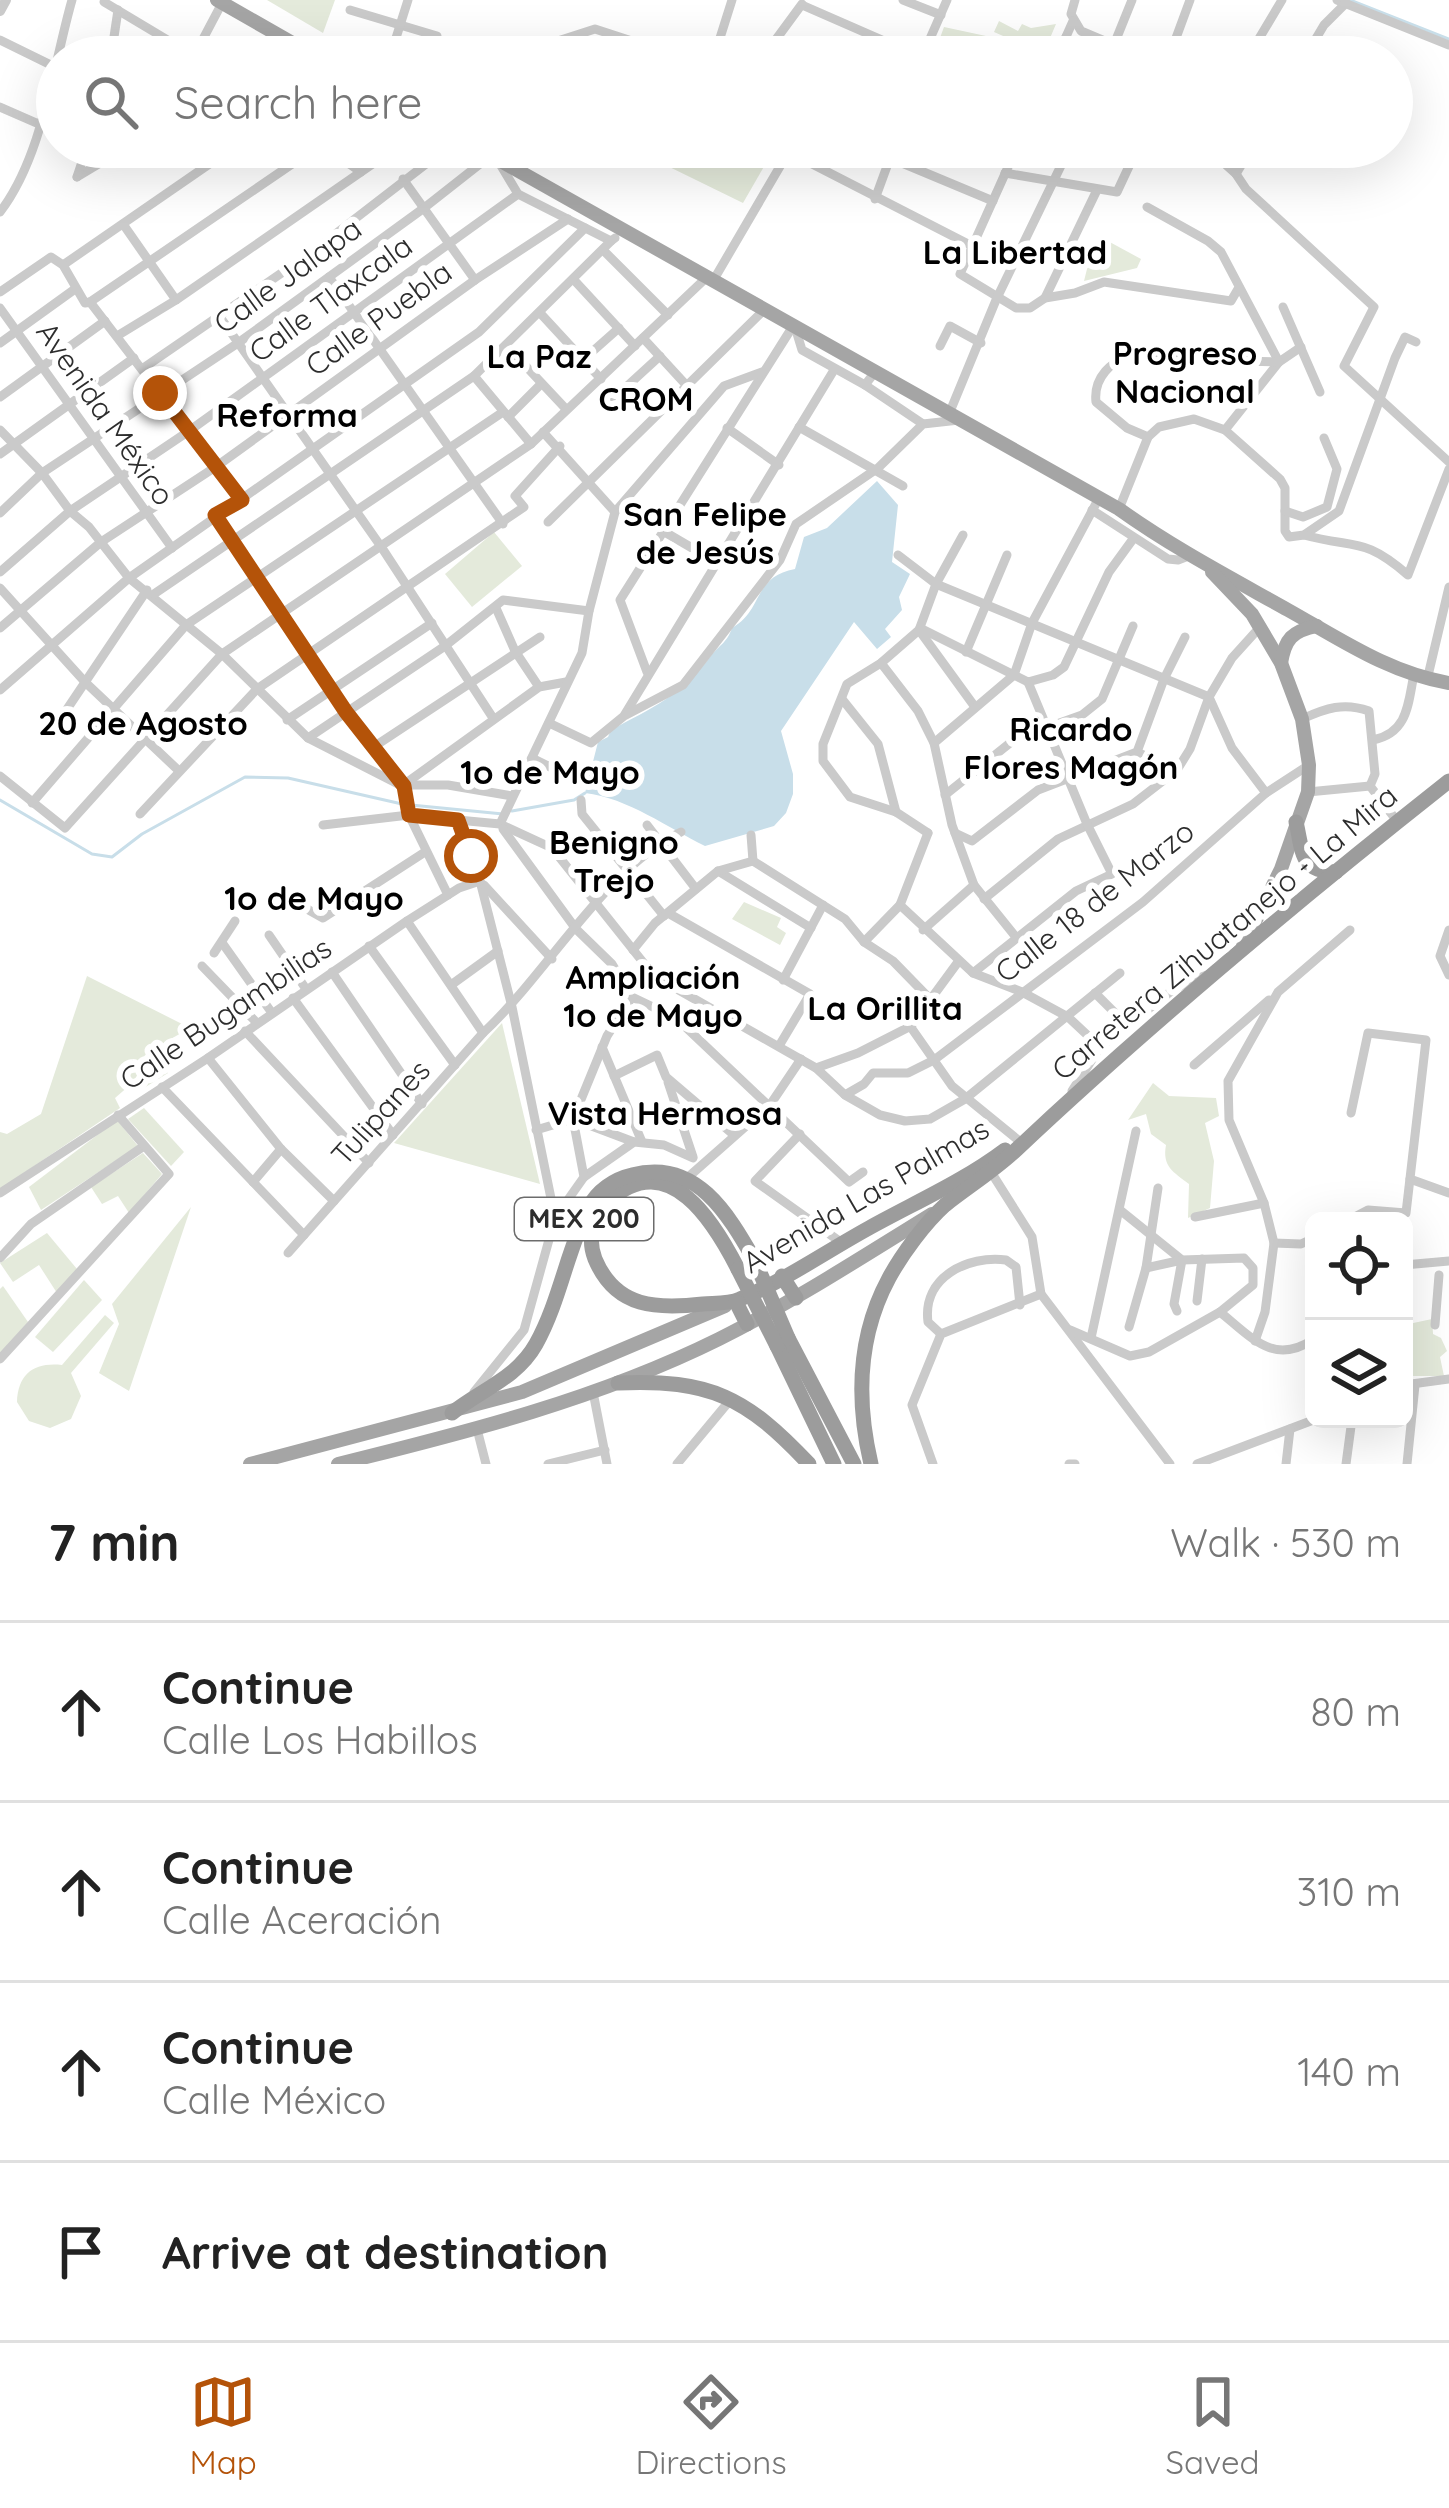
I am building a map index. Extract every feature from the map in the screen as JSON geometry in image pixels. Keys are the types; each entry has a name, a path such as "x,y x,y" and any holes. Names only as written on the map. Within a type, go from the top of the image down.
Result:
{"highway":[{"name":"Carretera Zihuatanejo - La Mira","path":"1037,1128 1449,781"},
{"path":"1295,822 1308,866 1336,872"},
{"name":"Avenida Las Palmas","path":"942,1208 1037,1128"},
{"name":"Avenida Las Palmas","path":"736,1301 988,1168"},
{"name":"MEX 200","path":"456,1409 511,1374 536,1346 592,1202 627,1176 690,1175 729,1215 755,1261 782,1342 854,1464"},
{"path":"747,1324 736,1301 679,1309 634,1300 606,1280 593,1256 592,1228 602,1208 619,1193 647,1184 675,1188 701,1207 715,1223 782,1342 834,1464"},
{"path":"871,1464 861,1418 860,1378 867,1338 891,1274 942,1208"},
{"path":"782,1276 796,1298"},
{"path":"618,1383 688,1383 731,1399 773,1428 809,1464"}],"main road":[{"path":"220,2 276,36"},
{"path":"509,168 612,241 710,280 794,327 870,379 954,417 1095,504 1119,509 1367,656 1449,683"},
{"path":"1196,558 1252,614 1281,663 1302,719 1309,764 1308,792 1269,900 1238,956"},
{"path":"1281,663 1292,633 1317,626"},
{"name":"Avenida Las Palmas","path":"354,1462 478,1429 618,1383 796,1298 942,1208"},
{"name":"Avenida Las Palmas","path":"250,1464 515,1394 736,1301"},
{"path":"515,1394 521,1416"},
{"path":"411,1424 416,1445"}],"street":[{"path":"0,11 6,0"},
{"path":"62,36 72,0"},
{"path":"397,36 408,0"},
{"path":"721,36 732,0"},
{"path":"903,0 940,15"},
{"path":"931,36 947,0"},
{"path":"1075,0 1073,21 1093,36"},
{"path":"1118,36 1132,0"},
{"path":"1177,36 1190,0"},
{"path":"1261,36 1282,0"},
{"path":"104,2 161,36"},
{"path":"205,36 220,2"},
{"path":"777,36 804,2 877,36"},
{"path":"1317,36 1341,2 1449,45"},
{"path":"114,36 118,10"},
{"path":"350,10 437,36"},
{"path":"1066,36 1073,21"},
{"path":"573,36 595,29 616,36"},
{"path":"0,40 36,58"},
{"path":"0,106 36,123"},
{"path":"0,212 36,135"},
{"path":"63,265 204,168"},
{"path":"0,292 51,257 63,265 85,303 90,302 289,168"},
{"path":"355,168 361,172"},
{"path":"117,336 367,168"},
{"path":"142,369 311,252 419,168"},
{"name":"Calle Jalapa","path":"0,513 42,473 238,343 424,208 471,168"},
{"path":"499,168 518,194 612,241 668,315"},
{"path":"0,776 65,828 222,654 532,444 710,280 775,168"},
{"path":"819,168 972,246"},
{"path":"874,199 883,168"},
{"path":"921,168 993,201"},
{"path":"1007,168 960,274 996,300 1030,308 1045,298 1103,282 1231,301 1238,290"},
{"path":"549,723 591,743 624,716 683,685 780,560 796,524 878,469 923,424 954,417 996,300 1060,168"},
{"path":"1005,173 1117,192 1128,168"},
{"path":"1119,509 1148,436 1159,428 1194,419 1225,430 1280,479 1289,537 1363,544 1408,575 1449,466 1344,366 1374,307 1246,190 1229,168"},
{"path":"1236,174 1240,168"},
{"path":"403,179 476,280"},
{"path":"1045,298 1096,192"},
{"name":"Calle Tlaxcala","path":"0,572 119,475 518,194"},
{"path":"1147,207 1220,252 1279,362"},
{"name":"Calle Puebla","path":"0,628 101,542 568,219"},
{"path":"123,224 176,300"},
{"path":"0,690 129,578 479,332 586,228"},
{"path":"57,724 150,592 474,376 612,241"},
{"path":"329,277 503,524"},
{"path":"574,280 619,328 660,356 688,387"},
{"path":"0,344 75,289"},
{"path":"90,302 242,500"},
{"path":"1283,307 1320,392"},
{"name":"Avenida México","path":"0,308 172,548"},
{"path":"548,522 764,310"},
{"path":"218,314 382,548 493,718"},
{"path":"541,314 601,379"},
{"path":"0,398 105,321"},
{"path":"940,346 950,326 981,343"},
{"path":"794,327 802,350 834,370 870,379 923,424"},
{"path":"620,600 794,327"},
{"path":"584,359 619,328"},
{"path":"1304,536 1339,511 1405,337 1416,341"},
{"path":"506,345 566,409"},
{"path":"1225,430 1279,362 1301,347"},
{"path":"1148,436 1127,428 1096,402 1095,392 1110,364 1132,352 1158,359 1279,362"},
{"path":"613,399 660,356"},
{"path":"0,454 134,358"},
{"path":"624,716 834,370"},
{"path":"501,822 582,653 615,512 724,386 762,372"},
{"path":"474,376 532,444"},
{"path":"32,803 186,625 450,446 506,414 541,384"},
{"path":"799,427 904,486"},
{"path":"727,428 779,465"},
{"path":"0,430 129,578 222,654 308,738 403,786 448,785 511,798"},
{"path":"543,432 615,512"},
{"path":"1285,511 1303,517 1327,507 1337,469 1324,438"},
{"path":"140,814 256,688 524,507 515,496 560,446"},
{"path":"934,743 1014,675 1032,623 1095,504 1133,539 1168,559 1196,558"},
{"path":"215,515 346,712 403,786 425,852 448,895"},
{"path":"663,531 716,562"},
{"path":"963,535 936,584 920,629 881,663 847,684 827,728 823,761 850,796 896,812 928,833 954,829 972,841 1038,790 1137,752 1177,770"},
{"path":"1028,682 1064,668 1109,572 1133,539"},
{"path":"898,555 936,584 1209,698 1232,748 1266,793"},
{"path":"966,652 1007,555"},
{"path":"596,585 620,600 647,672"},
{"path":"1373,740 1392,734 1400,725 1449,587"},
{"path":"0,588 85,682 178,770"},
{"path":"308,738 499,604 589,611"},
{"path":"499,604 515,651 539,687"},
{"path":"287,720 432,623"},
{"path":"945,794 997,752 1082,715 1102,699 1133,626"},
{"path":"984,899 1058,838 1133,804 1177,770 1232,658 1260,627"},
{"path":"920,629 1028,682 1066,778 1112,874 1076,891 973,973"},
{"path":"920,629 975,707"},
{"path":"372,748 540,637"},
{"path":"1137,752 1185,637"},
{"path":"881,663 918,711 934,743 954,829 974,885 1015,937"},
{"path":"403,786 539,687 566,682"},
{"path":"842,699 878,745 896,812"},
{"path":"1302,719 1328,707 1352,705 1372,715 1375,774 1370,786"},
{"path":"532,758 582,783"},
{"name":"Calle 18 de Marzo","path":"845,1095 873,1072 908,1072 934,1060 1143,902 1266,793 1309,764"},
{"path":"1308,792 1370,786"},
{"path":"1370,786 1398,823"},
{"path":"581,800 582,814 666,915 810,994 779,1046"},
{"path":"323,825 409,811 501,822 551,848 654,976 816,1068 845,1095 880,1115 917,1123 964,1099 1120,973"},
{"path":"458,820 480,881 512,1007 555,1218"},
{"path":"501,822 576,929 612,964 632,997 676,1018 850,1182 863,1172"},
{"path":"647,825 696,889"},
{"name":"Tulipanes","path":"288,1253 483,1033 512,1007 596,900 681,832"},
{"path":"864,942 900,904 928,833"},
{"path":"751,835 753,861"},
{"path":"307,909 322,919 425,852"},
{"path":"632,950 718,871 753,861 845,919 864,942 892,961 932,1001"},
{"path":"718,871 811,928"},
{"path":"480,881 552,959"},
{"name":"Calle Bugambilias","path":"0,1193 407,921 480,881"},
{"path":"923,930 974,885"},
{"path":"900,904 973,973 1022,992 1068,1018 1100,1047"},
{"path":"784,980 823,905"},
{"path":"214,953 235,921"},
{"path":"407,921 483,1033"},
{"path":"1194,1065 1350,930"},
{"path":"1449,930 1440,956 1449,975"},
{"path":"269,935 306,989"},
{"path":"223,944 272,1013"},
{"path":"369,946 455,1065"},
{"path":"452,985 498,951"},
{"path":"816,1068 910,1026 958,962"},
{"path":"202,966 257,1023"},
{"path":"332,972 422,1104"},
{"path":"1063,1105 1100,1047 1174,988 1194,977 1217,973"},
{"path":"1255,1341 1274,1243 1264,1203 1229,1120 1228,1081 1278,992"},
{"path":"1094,993 1127,1024"},
{"path":"584,1177 573,1119 602,1047 632,997"},
{"path":"293,998 393,1136"},
{"path":"910,1026 964,1099 1021,1141"},
{"path":"245,1031 369,1163"},
{"path":"1351,1112 1368,1033 1426,1040 1406,1212"},
{"path":"602,1047 638,1142"},
{"path":"614,1076 657,1055 693,1159 690,1175"},
{"path":"208,1058 281,1149 334,1202"},
{"path":"690,1175 770,1105 801,1059"},
{"path":"666,1077 734,1135"},
{"path":"162,1087 304,1235"},
{"path":"0,1359 169,1174 118,1115"},
{"path":"536,1130 573,1119 638,1142 664,1145 693,1159"},
{"path":"1091,1338 1136,1131"},
{"path":"800,1134 755,1181 842,1243"},
{"path":"456,1409 524,1330 555,1218 584,1177 638,1142"},
{"path":"0,1258 31,1224 144,1146"},
{"path":"253,1182 281,1149"},
{"path":"988,1168 1032,1237 1040,1294 1162,1462"},
{"path":"1410,1179 1449,1193"},
{"path":"1129,1327 1146,1268 1158,1189"},
{"path":"1195,1217 1264,1203"},
{"path":"1120,1210 1182,1260"},
{"path":"1274,1243 1305,1242"},
{"path":"1067,1329 1130,1356 1150,1352 1220,1312 1252,1285 1253,1268 1244,1258 1182,1260 1146,1268"},
{"path":"1197,1301 1202,1259"},
{"path":"941,1334 928,1322 926,1310 950,1272 968,1261 1006,1260 1016,1267 1020,1305"},
{"path":"1177,1311 1174,1304 1182,1260"},
{"path":"1413,1264 1449,1261"},
{"path":"1426,1263 1444,1279 1436,1325"},
{"path":"933,1464 912,1405 941,1334 1040,1294"},
{"path":"1220,1312 1255,1341 1282,1352 1295,1352 1305,1345"},
{"path":"504,1357 515,1394"},
{"path":"1413,1385 1449,1379"},
{"path":"593,1392 608,1464"},
{"path":"676,1464 731,1399"},
{"path":"1197,1464 1223,1460 1305,1423"},
{"path":"1346,1464 1351,1428"},
{"path":"1407,1464 1408,1428"},
{"path":"478,1429 486,1464"},
{"path":"1286,1464 1291,1429"},
{"path":"548,1464 604,1450"}],"green space":[{"path":"267,0 335,0 323,33"},
{"path":"999,21 1018,31 1022,24 1031,28 1056,24 1051,36 994,32"},
{"path":"944,27 986,36 941,36"},
{"path":"672,168 763,168 743,203"},
{"path":"1106,240 1141,259 1137,268 1084,281 1089,261 1095,263"},
{"path":"494,532 522,566 472,607 445,574"},
{"path":"744,902 781,918 777,927 786,933 780,945 732,919"},
{"path":"87,976 190,1028 155,1048 168,1073 139,1091 130,1085 115,1098 120,1108 0,1189 0,1132 7,1134 41,1114"},
{"path":"502,1023 540,1184 394,1143"},
{"path":"1153,1083 1169,1096 1216,1098 1219,1116 1205,1123 1214,1161 1210,1208 1188,1218 1189,1184 1167,1163 1166,1145 1151,1134 1146,1114 1128,1120"},
{"path":"144,1108 184,1152 171,1166 128,1119"},
{"path":"117,1120 138,1146 41,1210 29,1187"},
{"path":"143,1153 162,1174 129,1213 118,1196 102,1204 91,1187"},
{"path":"191,1207 129,1391 99,1373 119,1324 112,1304"},
{"path":"47,1233 77,1269 57,1293 39,1265 13,1282 0,1263"},
{"path":"84,1280 102,1300 53,1352 35,1337"},
{"path":"3,1286 28,1322 0,1354 0,1289"},
{"path":"105,1315 114,1323 71,1373 81,1396 71,1419 50,1428 29,1421 17,1402 25,1377 44,1365 62,1365"},
{"path":"1432,1319 1433,1334 1441,1338 1447,1351 1440,1357 1444,1376 1413,1376 1413,1323"}],"water":[{"path":"877,481 898,505 892,562 910,574 899,597 902,610 885,629 891,637 877,649 854,622 781,731 793,774 793,794 786,813 774,826 705,846 632,807 585,793 598,742 688,681 742,621 765,586 795,569 804,537 827,528"}],"waterway":[{"path":"1350,0 1449,39"},
{"path":"0,800 92,854 112,857 142,834 245,777 288,778 402,804"},
{"path":"512,811 574,800 585,793"},
{"path":"411,805 503,814"}],"district":[{"name":"La Libertad","path":"1015,252"},
{"name":"La Paz","path":"539,356"},
{"name":"Progreso Nacional","path":"1185,372"},
{"name":"CROM","path":"646,399"},
{"name":"Reforma","path":"287,415"},
{"name":"San Felipe de Jesús","path":"705,533"},
{"name":"20 de Agosto","path":"143,723"},
{"name":"Ricardo Flores Magón","path":"1071,748"},
{"name":"1o de Mayo","path":"550,772"},
{"name":"Benigno Trejo","path":"614,861"},
{"name":"1o de Mayo","path":"314,898"},
{"name":"Ampliación 1o de Mayo","path":"653,996"},
{"name":"La Orillita","path":"885,1008"},
{"name":"Vista Hermosa","path":"665,1113"}],"route":[{"path":"160,393 242,500 215,515 346,712 404,786 409,815 458,820 471,856"}]}
